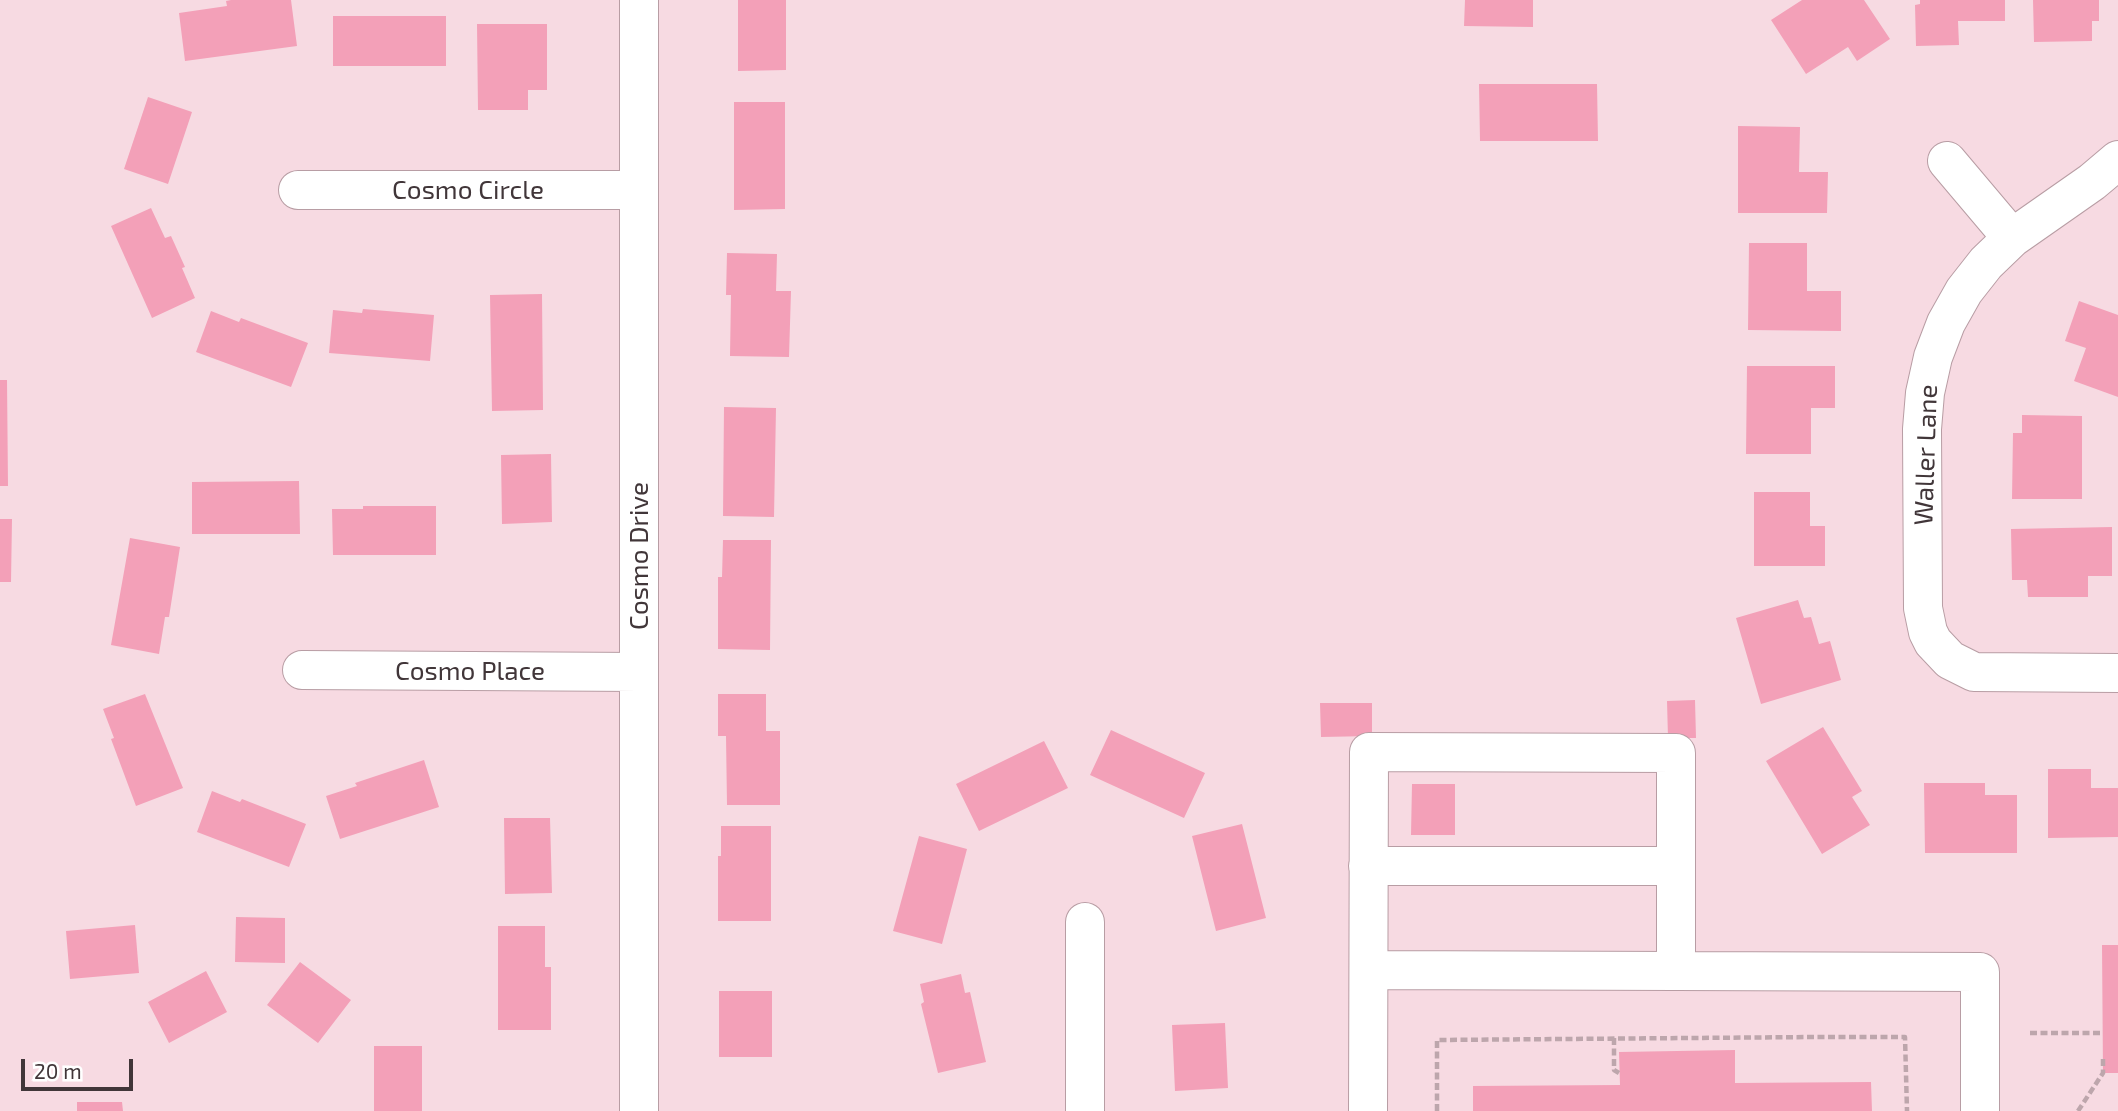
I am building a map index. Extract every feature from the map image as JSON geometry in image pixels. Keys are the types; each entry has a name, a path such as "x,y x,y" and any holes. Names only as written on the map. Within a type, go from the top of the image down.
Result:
{"street":[{"name":"Cosmo Drive","path":"639,0 639,1111"},
{"name":"Waller Lane","path":"2118,160 2092,182 2012,238 1971,282 1946,323 1933,357 1925,393 1922,429 1923,608 1927,632 1941,652 1961,667 1974,671 2118,673"},
{"path":"1947,161 2012,238"},
{"name":"Cosmo Circle","path":"298,190 639,190"},
{"name":"Cosmo Place","path":"302,670 639,672"},
{"path":"1368,1111 1369,752 1676,753 1676,971"},
{"path":"1368,866 1676,866"},
{"path":"1085,922 1085,1111"},
{"path":"1369,970 1980,972 1980,1111"}],"path":[{"path":"2030,1034 2103,1034"},
{"path":"1437,1111 1437,1040 1905,1037 1907,1111"},
{"path":"1614,1038 1614,1070 1619,1073"},
{"path":"2078,1111 2104,1073 2104,1057"}],"building":[{"path":"291,0 297,46 185,61 179,13 227,6 226,1"},
{"path":"738,0 786,0 786,70 738,71"},
{"path":"1465,0 1533,0 1533,27 1464,26"},
{"path":"1802,0 1864,0 1890,39 1857,61 1848,47 1806,74 1771,20"},
{"path":"1920,0 2005,0 2005,21 1958,21 1959,45 1916,46 1915,5 1920,4"},
{"path":"2033,0 2099,0 2099,21 2092,21 2092,41 2034,42"},
{"path":"333,16 446,16 446,66 333,66"},
{"path":"477,24 547,24 547,90 528,90 528,110 478,110"},
{"path":"1479,84 1597,84 1598,141 1480,141"},
{"path":"148,97 192,112 168,184 124,169"},
{"path":"734,102 785,102 785,209 734,210"},
{"path":"1738,126 1800,127 1799,172 1828,172 1827,213 1738,213"},
{"path":"151,208 165,238 171,236 195,298 152,318 111,226"},
{"path":"1749,243 1807,243 1807,291 1841,291 1841,331 1748,330"},
{"path":"727,253 777,254 776,291 791,291 789,357 730,356 731,295 726,295"},
{"path":"542,294 543,410 492,411 490,295"},
{"path":"2079,301 2118,315 2118,397 2074,381 2086,348 2065,341"},
{"path":"363,309 434,315 430,361 329,353 333,310 362,313"},
{"path":"211,311 239,322 241,318 308,343 291,387 196,352"},
{"path":"1747,366 1835,366 1835,408 1811,408 1811,454 1746,454"},
{"path":"0,380 7,380 8,486 0,486"},
{"path":"724,407 776,408 774,517 723,516"},
{"path":"2022,415 2082,416 2082,499 2012,499 2013,433 2022,433"},
{"path":"551,454 552,522 502,524 501,455"},
{"path":"299,481 300,534 192,534 192,482"},
{"path":"1754,492 1810,492 1810,526 1825,526 1825,566 1754,566"},
{"path":"363,506 436,506 436,555 333,555 332,509 363,509"},
{"path":"0,519 12,519 11,582 0,582"},
{"path":"2112,527 2112,576 2088,576 2088,597 2028,597 2027,580 2012,580 2011,529"},
{"path":"130,538 180,547 169,617 165,617 159,654 111,645"},
{"path":"723,540 771,540 770,650 718,649 718,577 722,577"},
{"path":"1798,600 1804,618 1811,617 1819,644 1830,641 1841,680 1761,704 1736,618"},
{"path":"145,694 183,788 136,806 103,709"},
{"path":"718,694 766,694 766,731 780,731 780,805 727,805 726,736 718,736"},
{"path":"1695,700 1696,738 1668,738 1667,701"},
{"path":"1320,703 1372,703 1372,736 1321,737"},
{"path":"1823,727 1862,791 1852,797 1870,825 1822,854 1766,761"},
{"path":"1111,730 1205,773 1184,818 1090,775"},
{"path":"1044,741 1068,788 979,831 956,784"},
{"path":"424,760 439,807 340,839 326,796 357,786 355,783"},
{"path":"2048,769 2091,769 2091,788 2118,788 2118,837 2048,838"},
{"path":"1924,783 1985,783 1985,795 2017,795 2017,853 1925,853"},
{"path":"1412,784 1455,784 1455,835 1411,835"},
{"path":"212,791 240,802 242,799 306,824 289,867 197,832"},
{"path":"504,818 550,818 552,893 505,894"},
{"path":"1242,824 1266,918 1216,931 1192,836"},
{"path":"721,826 771,826 771,921 718,921"},
{"path":"919,836 967,849 942,944 893,931"},
{"path":"236,917 285,918 285,963 235,962"},
{"path":"135,925 139,973 70,979 66,931"},
{"path":"498,926 545,926 545,967 551,967 551,1030 498,1030"},
{"path":"2102,945 2118,945 2118,1073 2103,1073"},
{"path":"300,962 351,1000 318,1043 267,1005"},
{"path":"206,971 227,1012 169,1043 148,1002"},
{"path":"961,974 965,993 970,992 986,1062 938,1073 921,1004 924,1002 920,984"},
{"path":"719,991 772,991 772,1057 719,1057"},
{"path":"1225,1023 1228,1088 1175,1091 1172,1025"},
{"path":"374,1046 422,1046 422,1111 374,1111"},
{"path":"1735,1050 1735,1083 1871,1082 1872,1111 1473,1111 1473,1086 1620,1085 1619,1052"},
{"path":"77,1102 122,1102 123,1111 77,1111"}]}
